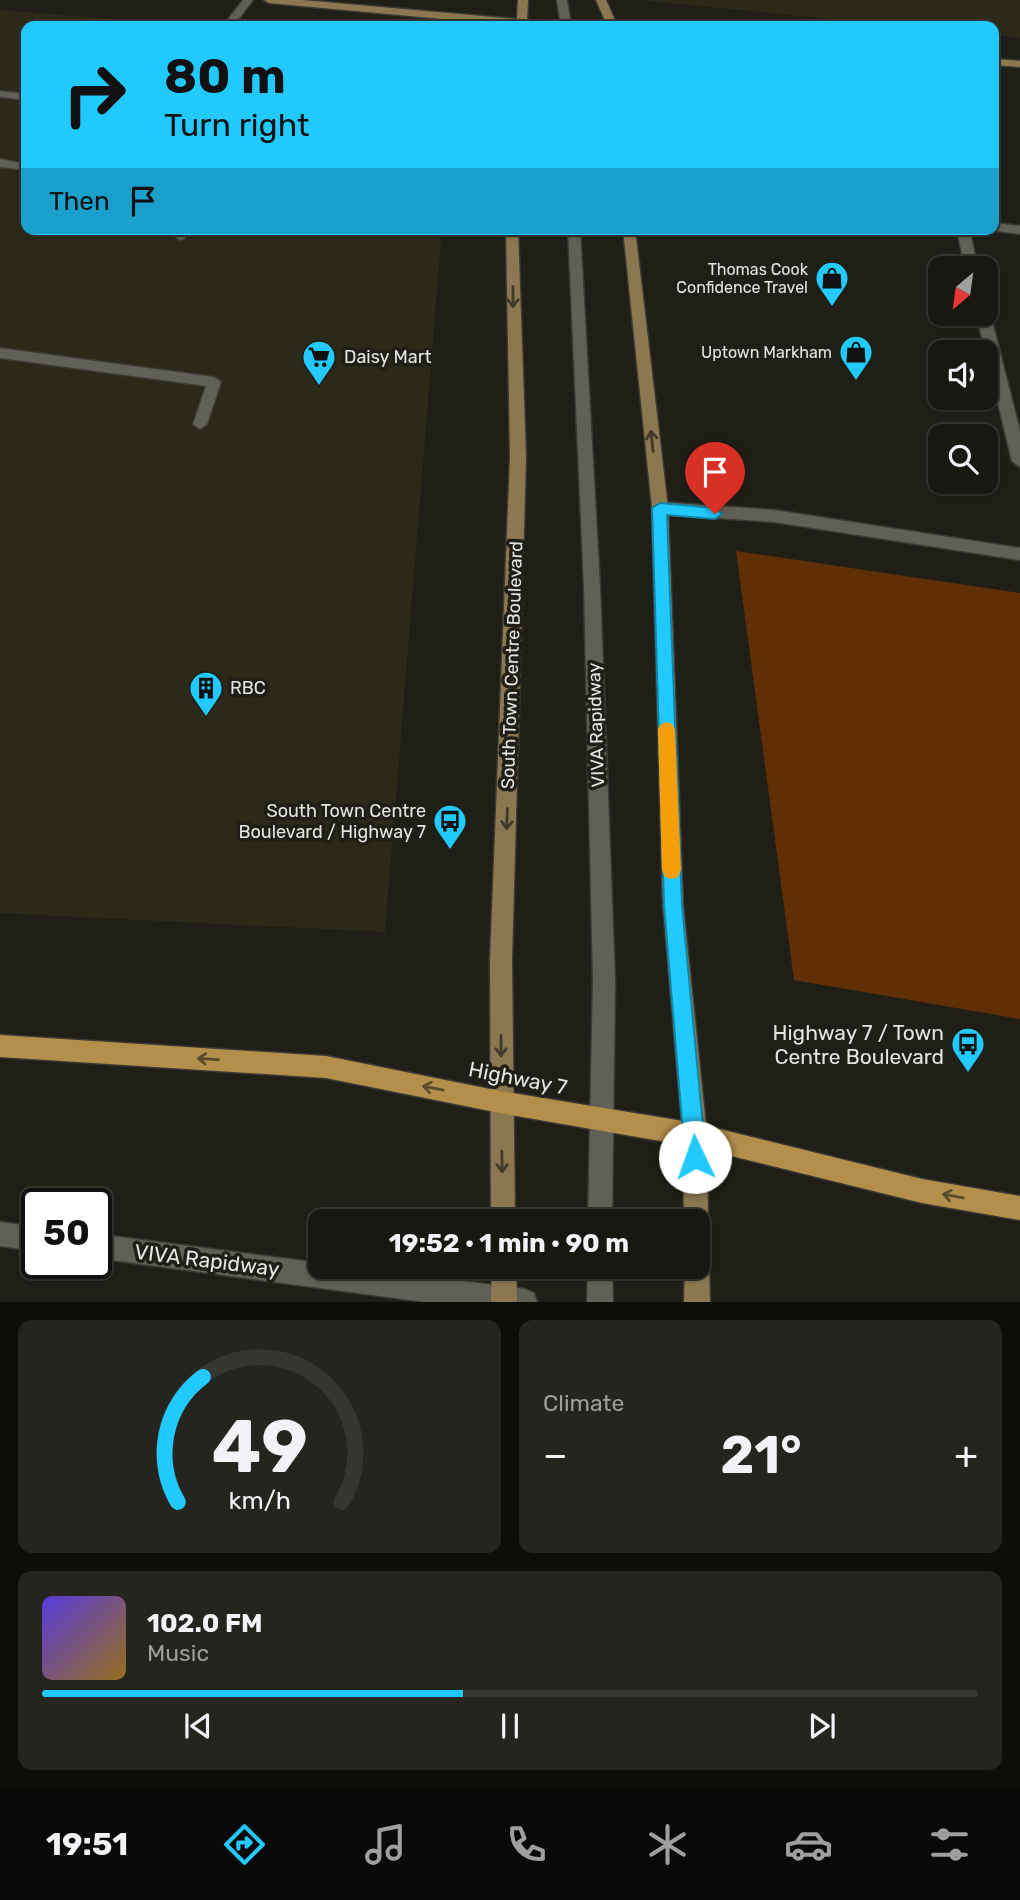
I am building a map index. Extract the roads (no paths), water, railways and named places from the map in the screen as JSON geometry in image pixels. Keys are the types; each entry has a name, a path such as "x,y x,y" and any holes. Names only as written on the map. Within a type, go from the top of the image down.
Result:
{"main road":[{"path":"269,0 482,21"},
{"path":"523,0 523,21"},
{"path":"601,0 610,21"},
{"path":"999,62 1020,64"},
{"name":"South Town Centre Boulevard","path":"503,1209 501,960 518,470 512,235"},
{"path":"630,235 660,508 673,905 695,1135 696,1209"},
{"name":"Highway 7","path":"0,1045 326,1067 500,1102 695,1135 922,1191 1020,1208"},
{"path":"507,1279 511,1300"},
{"path":"697,1279 697,1301"}],"street":[{"path":"232,21 248,0"},
{"path":"562,0 565,21"},
{"path":"0,94 21,96"},
{"path":"0,163 21,166"},
{"path":"999,228 1020,230"},
{"name":"VIVA Rapidway","path":"574,235 592,586 604,980 600,1209"},
{"path":"964,235 969,256"},
{"path":"987,326 1020,461"},
{"path":"0,353 214,382 200,424"},
{"path":"660,508 774,516 1020,555"},
{"path":"0,1234 21,1237"},
{"name":"VIVA Rapidway","path":"112,1248 511,1300"},
{"path":"600,1279 600,1301"}],"place":[{"name":"Thomas Cook Confidence Travel","path":"832,308"},
{"name":"Uptown Markham","path":"856,382"},
{"name":"Daisy Mart","path":"319,387"},
{"name":"RBC","path":"206,718"},
{"name":"South Town Centre Boulevard / Highway 7","path":"450,851"},
{"name":"Highway 7 / Town Centre Boulevard","path":"968,1074"}]}
